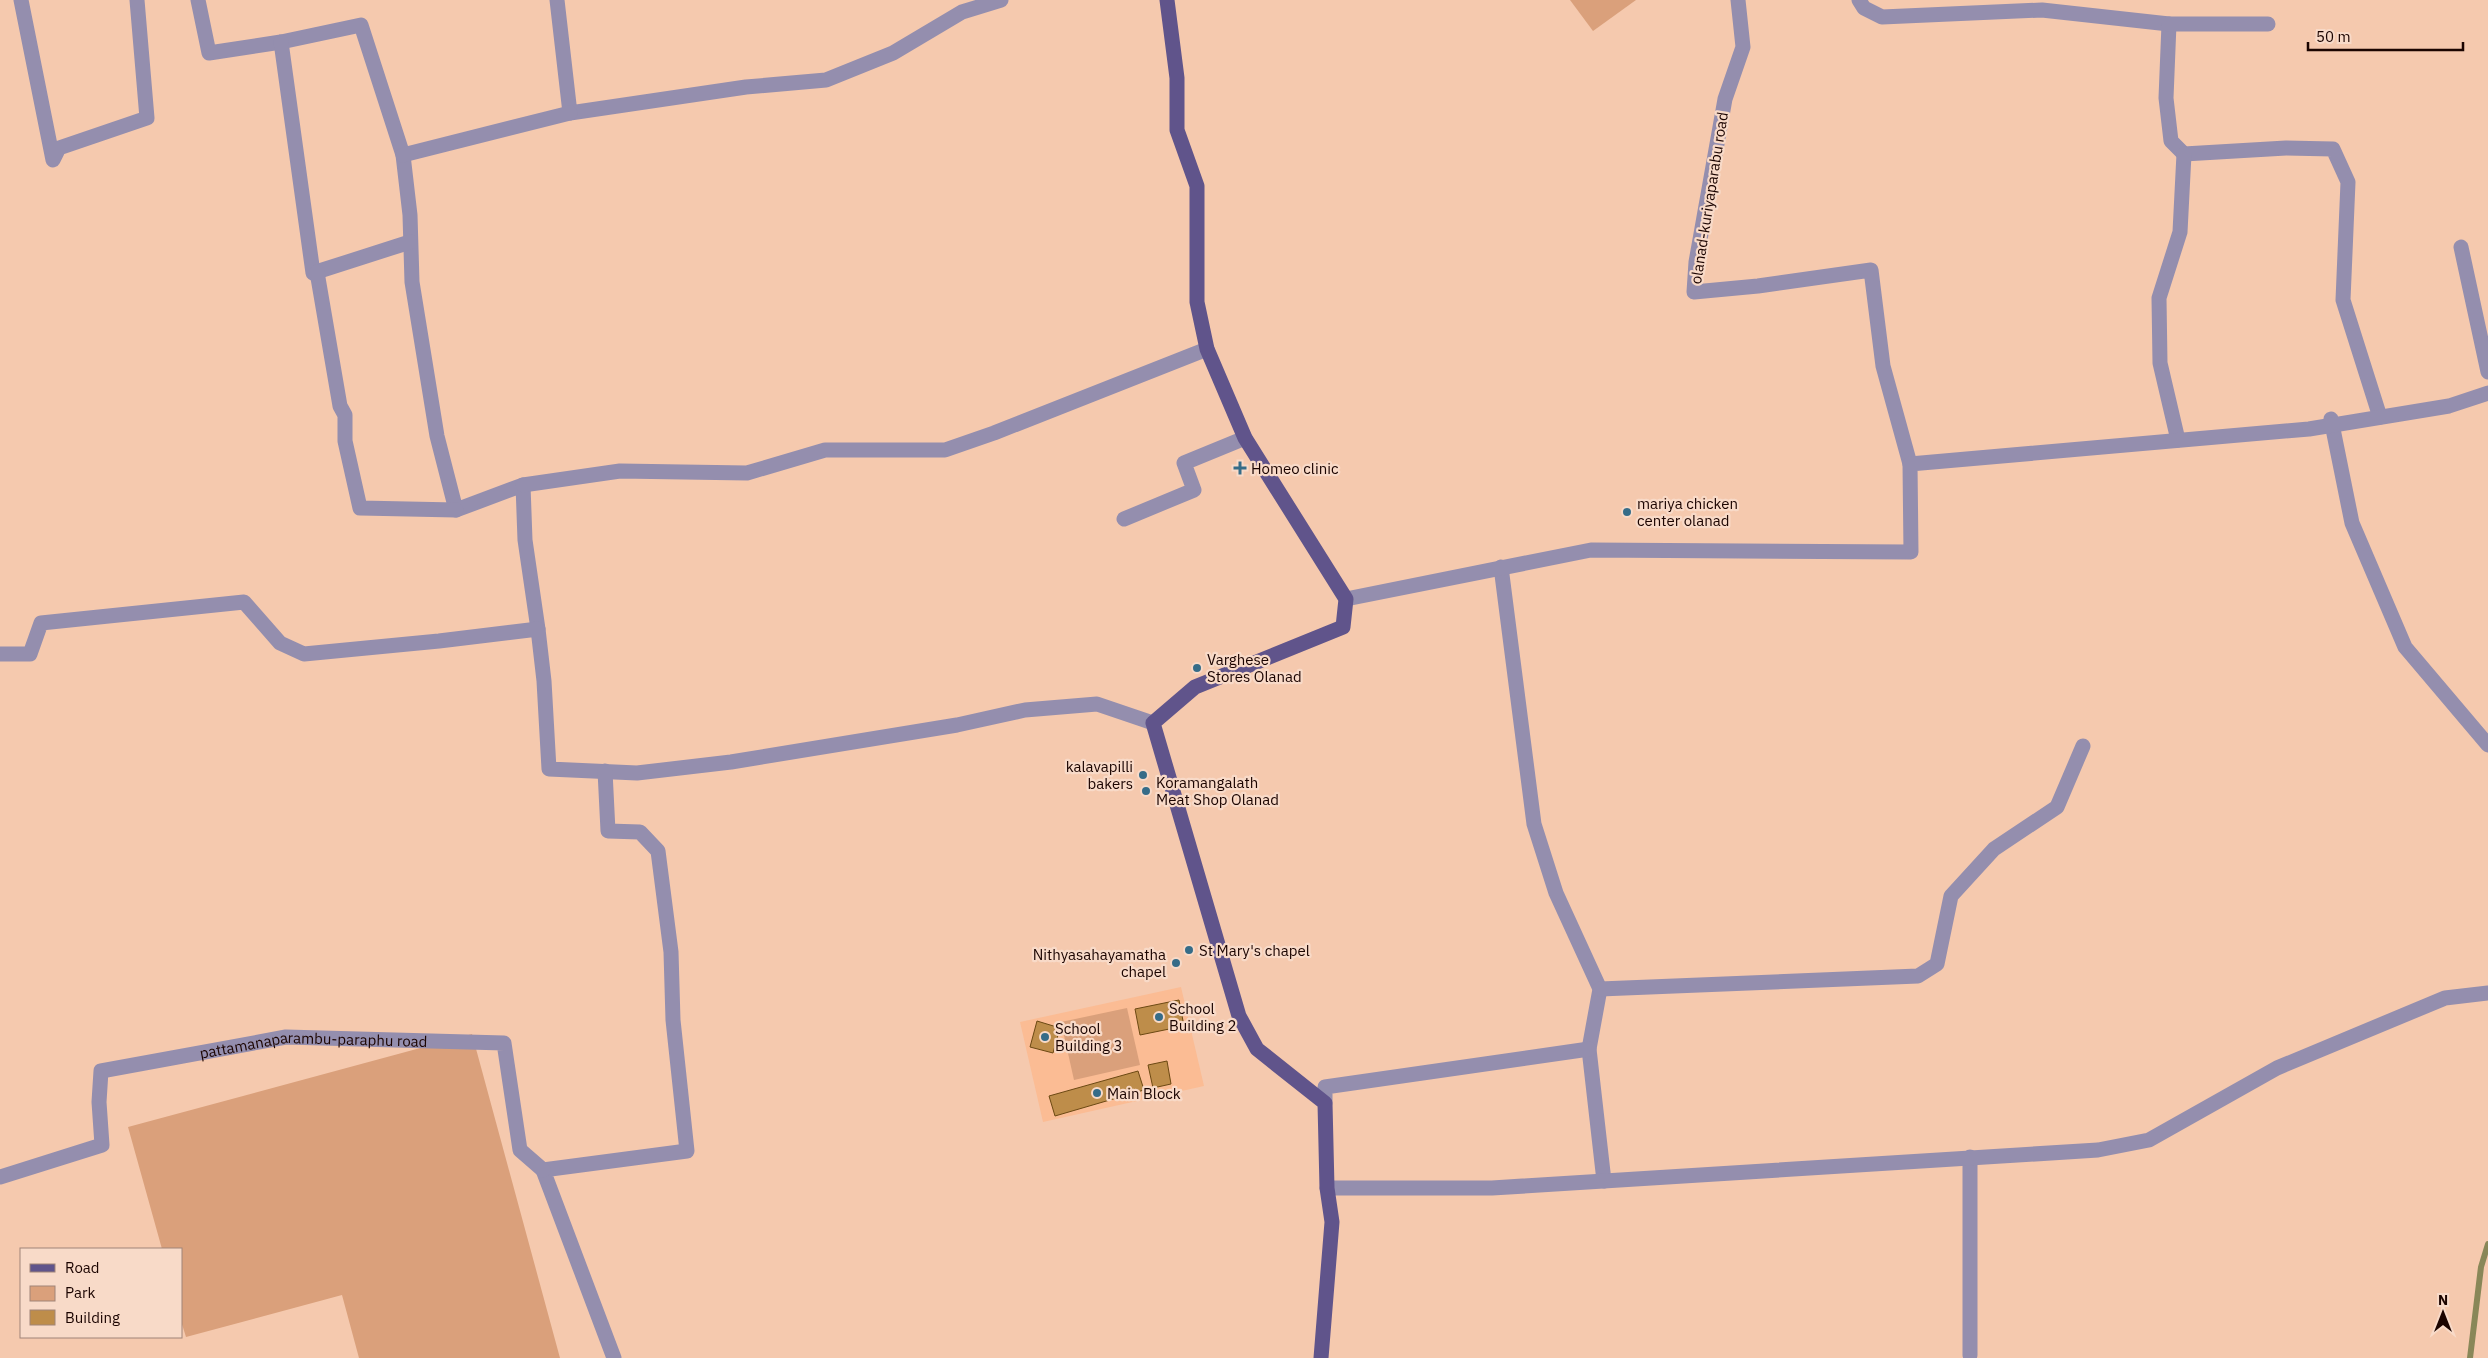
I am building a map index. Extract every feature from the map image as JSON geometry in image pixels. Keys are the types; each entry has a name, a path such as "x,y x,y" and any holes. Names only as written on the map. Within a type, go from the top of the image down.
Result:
{"main road":[{"path":"1166,0 1177,78 1177,130 1197,186 1197,302 1206,349 1245,438 1346,599 1343,626 1195,688 1153,723 1239,1016 1257,1049 1325,1103 1327,1188 1332,1222 1321,1358"}],"street":[{"path":"21,0 53,160 59,148 147,118 137,0"},
{"path":"198,0 210,53 282,42 361,25 403,155 410,215 412,282 437,436 456,510"},
{"path":"557,0 570,113"},
{"path":"403,155 570,113 736,88 826,80 893,53 962,12 1001,0"},
{"name":"olanad-kuriyaparabu road","path":"1738,0 1743,46 1725,99 1696,262 1694,292 1758,286 1871,270 1883,366 1910,464"},
{"path":"1859,0 1864,8 1882,17 2042,10 2169,24 2268,24"},
{"path":"2169,24 2166,98 2169,124 2171,141 2184,154 2180,232 2159,298 2160,363 2178,440"},
{"path":"282,42 313,273 410,242"},
{"path":"2184,154 2286,148 2333,150 2348,182 2344,300 2380,417"},
{"path":"2461,247 2488,372"},
{"path":"317,272 340,406 345,414 345,441 360,508 456,510 523,485 620,471 747,473 824,450 903,452 945,450 994,434 1206,349"},
{"path":"1346,599 1591,550 1911,552 1910,464 2178,440 2380,417 2449,406 2488,393"},
{"path":"2331,422 2352,523 2405,646 2488,745"},
{"path":"1124,519 1194,490 1184,463 1245,438"},
{"path":"523,485 525,540 544,681 549,769 637,773 740,761 956,725 1025,710 1097,704 1153,723"},
{"path":"1501,567 1534,824 1556,893 1600,989 1589,1049 1604,1181"},
{"path":"0,654 30,654 41,623 244,602 280,643 304,654 538,629"},
{"path":"1600,989 1918,976 1936,964 1951,896 1994,849 2057,807 2083,746"},
{"path":"605,772 608,831 640,832 658,851 671,952 673,1020 687,1151 543,1170 614,1358"},
{"path":"1327,1188 1492,1188 2098,1150 2149,1140 2277,1068 2445,998 2488,992"},
{"name":"pattamanaparambu-paraphu road","path":"0,1177 102,1145 99,1102 101,1071 165,1061 286,1037 504,1043 520,1150 543,1170"},
{"path":"1325,1103 1325,1088 1589,1049"},
{"path":"1970,1157 1970,1355"}],"shaded area":[{"path":"1181,987 1204,1086 1043,1122 1020,1022"}],"green space":[{"path":"1570,0 1636,0 1593,31"},
{"path":"1127,1008 1140,1065 1074,1080 1061,1022"},
{"path":"472,1034 560,1358 359,1358 342,1295 186,1337 182,1324 182,1248 162,1248 128,1127"}],"building":[{"name":"School Building 2","path":"1179,1000 1184,1026 1140,1035 1135,1009"},
{"name":"School Building 3","path":"1037,1021 1060,1028 1053,1053 1030,1047"},
{"path":"1167,1061 1171,1084 1153,1088 1148,1065"},
{"name":"Main Block","path":"1138,1071 1144,1090 1055,1116 1049,1096"}],"waterway":[{"path":"2470,1358 2481,1267 2488,1244"}],"place":[{"name":"Homeo clinic","path":"1240,468"},
{"name":"mariya chicken center olanad","path":"1627,512"},
{"name":"Varghese Stores Olanad","path":"1197,668"},
{"name":"kalavapilli bakers","path":"1143,775"},
{"name":"Koramangalath Meat Shop Olanad","path":"1146,791"},
{"name":"St Mary's chapel","path":"1189,950"},
{"name":"Nithyasahayamatha chapel","path":"1176,963"},
{"name":"School Building 2","path":"1159,1017"},
{"name":"School Building 3","path":"1045,1037"},
{"name":"Main Block","path":"1097,1093"}]}
